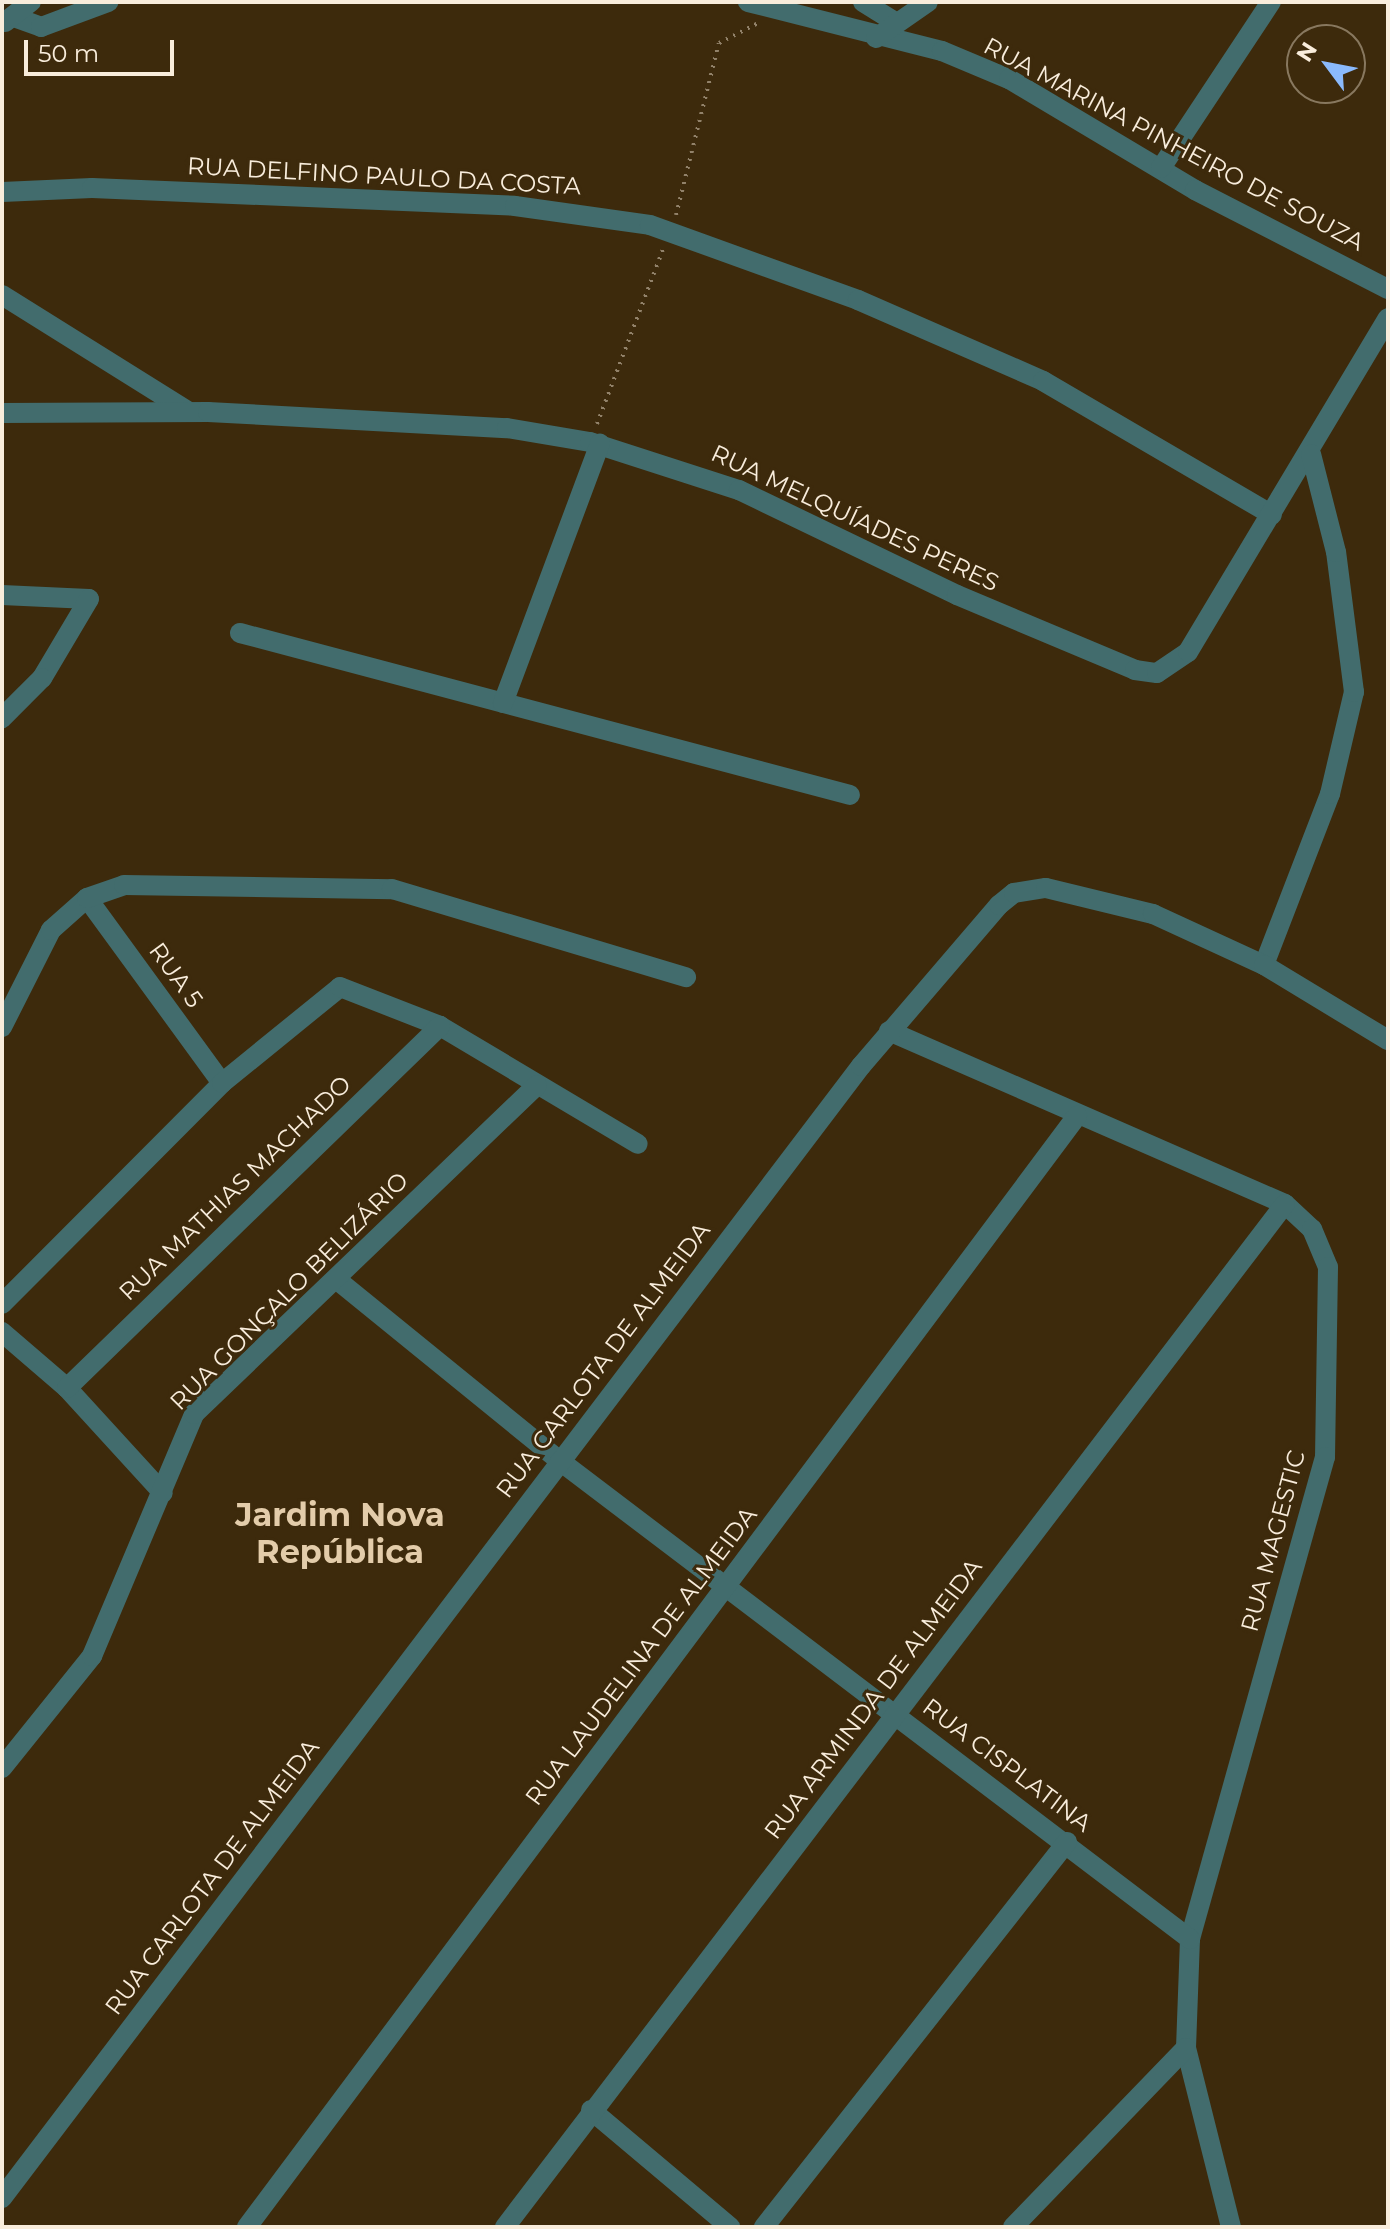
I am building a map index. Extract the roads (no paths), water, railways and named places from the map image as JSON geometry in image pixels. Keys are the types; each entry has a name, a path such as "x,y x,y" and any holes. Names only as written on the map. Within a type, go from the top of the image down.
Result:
{"street":[{"path":"8,21 31,2"},
{"path":"8,21 41,27 108,2"},
{"name":"RUA MARINA PINHEIRO DE SOUZA","path":"748,2 876,38 942,51 1009,79 1161,168 1388,289"},
{"path":"778,8 801,2"},
{"path":"863,2 894,21"},
{"path":"876,38 894,21 928,2"},
{"path":"1161,168 1271,2"},
{"name":"RUA DELFINO PAULO DA COSTA","path":"2,192 92,188 515,206 650,225 858,300 1043,381 1272,515"},
{"path":"2,295 190,412"},
{"name":"RUA MELQUÍADES PERES","path":"2,413 190,412 507,428 600,444 739,490 957,595 1135,670 1157,673 1188,652 1311,454 1388,318"},
{"path":"503,703 600,444"},
{"path":"1264,965 1330,794 1354,692 1341,580 1311,454"},
{"path":"2,595 89,599 42,678 2,718"},
{"path":"240,633 850,795"},
{"path":"2,1027 34,957 87,898 124,885 392,889 686,977"},
{"name":"RUA CARLOTA DE ALMEIDA","path":"2,2198 889,1031 999,905 1026,889 1099,897 1153,914 1264,965 1388,1040"},
{"name":"RUA 5","path":"87,898 222,1083"},
{"path":"2,1304 222,1083 326,991 364,991 440,1026 638,1144"},
{"name":"RUA MATHIAS MACHADO","path":"67,1388 440,1026"},
{"name":"RUA MAGESTIC","path":"889,1031 1077,1116 1285,1204 1312,1229 1328,1267 1325,1457 1190,1939 1186,2048 1231,2227"},
{"name":"RUA GONÇALO BELIZÁRIO","path":"2,1768 92,1656 194,1414 537,1085"},
{"name":"RUA LAUDELINA DE ALMEIDA","path":"247,2227 1077,1116"},
{"name":"RUA ARMINDA DE ALMEIDA","path":"505,2227 591,2110 1285,1204"},
{"name":"RUA CISPLATINA","path":"336,1279 560,1461 1067,1842 1190,1939"},
{"path":"2,1332 67,1388 163,1493"},
{"path":"764,2227 1067,1842"},
{"path":"1013,2227 1186,2048"},
{"path":"591,2110 730,2227"}],"district":[{"name":"Jardim Nova República","path":"340,1534"}]}
